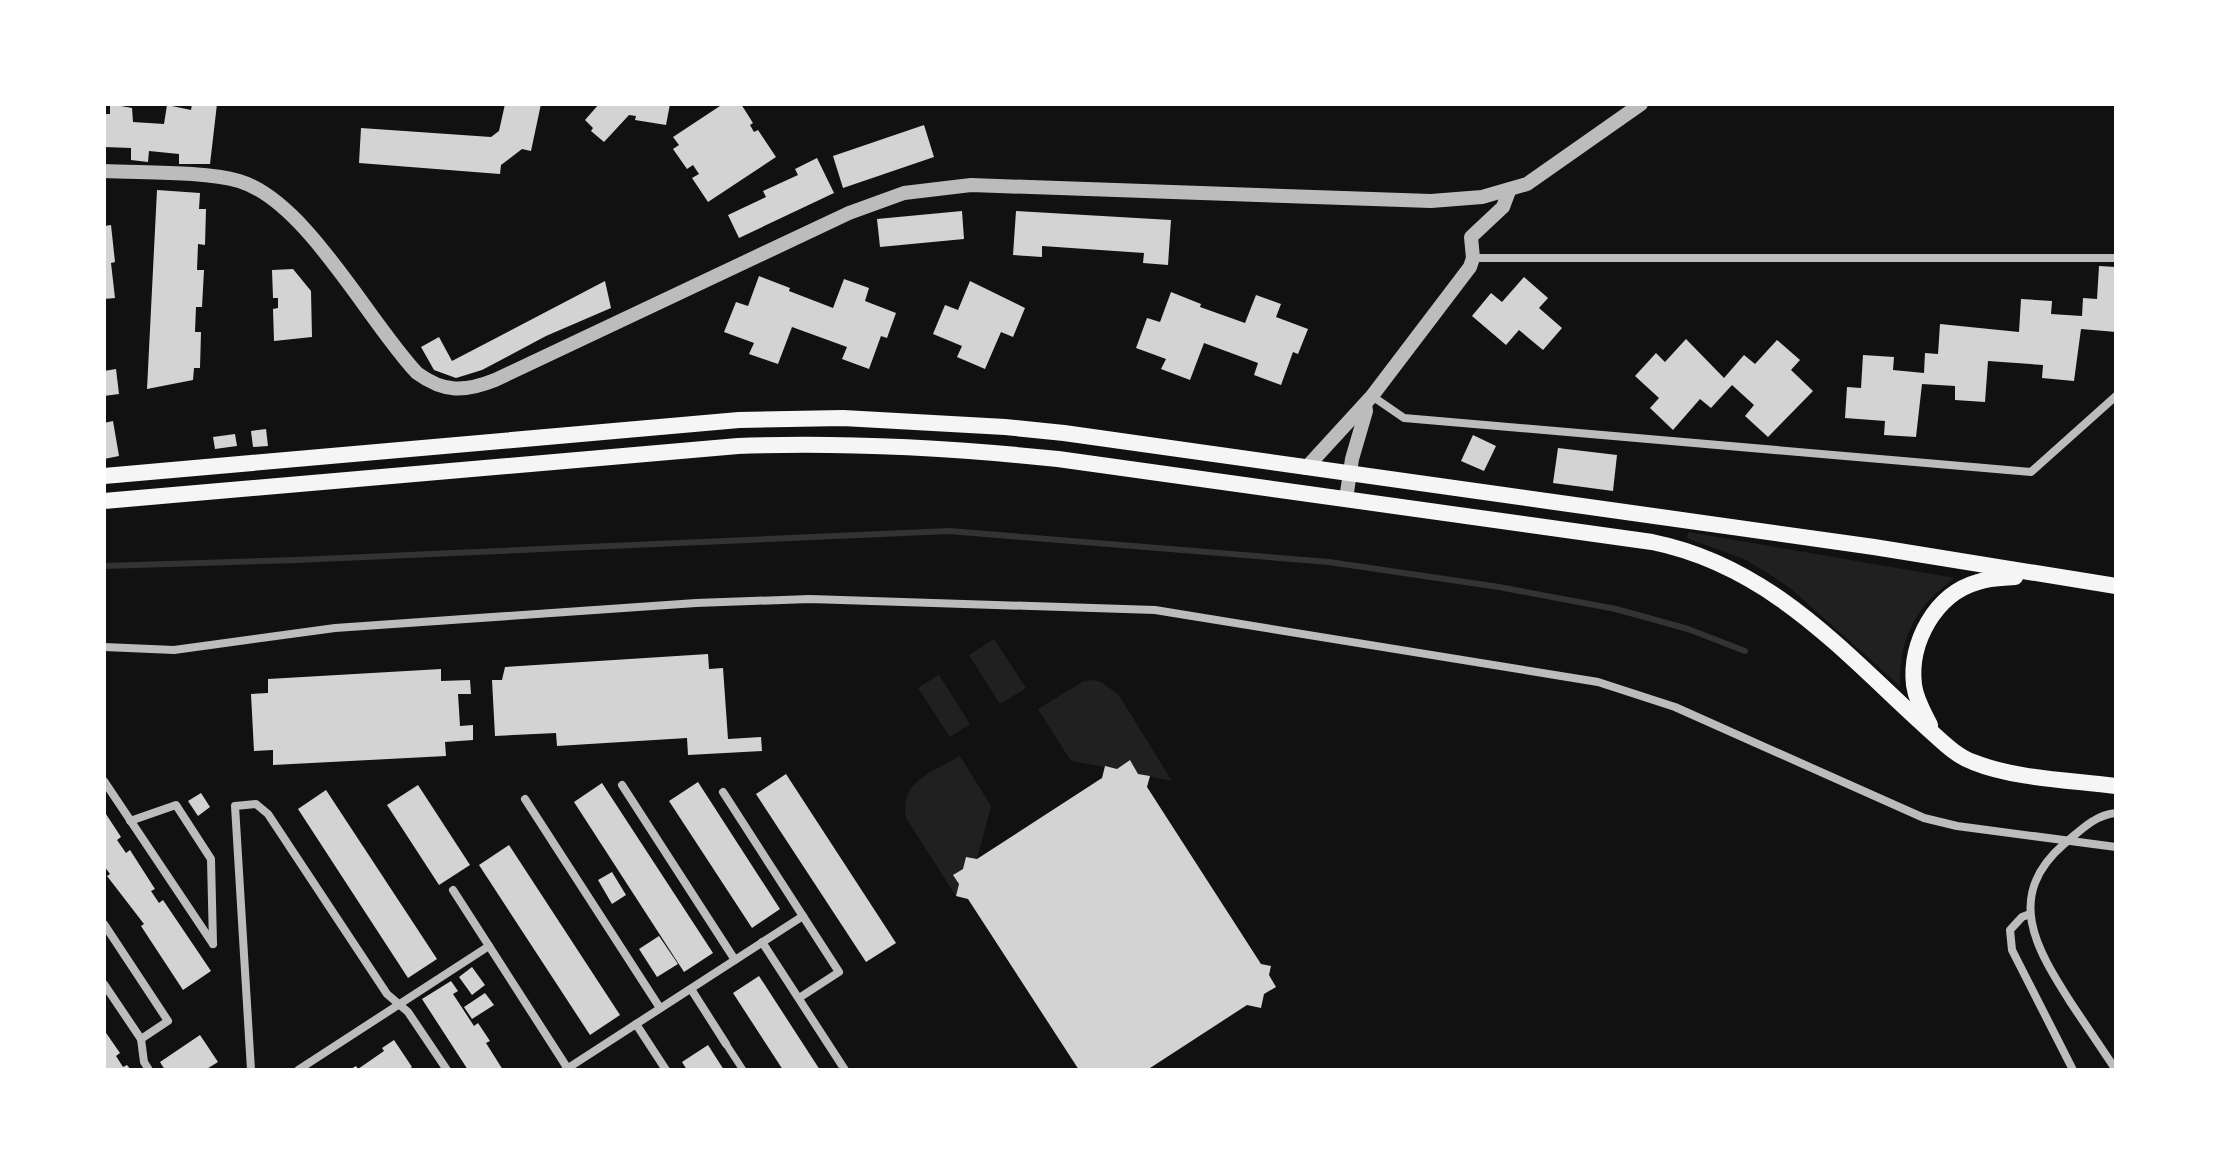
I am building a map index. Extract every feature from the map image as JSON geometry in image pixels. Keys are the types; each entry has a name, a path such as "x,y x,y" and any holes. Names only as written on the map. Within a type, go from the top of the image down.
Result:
{"main road":[{"path":"104,476 724,421 856,418 1020,428 1874,547 2116,586"},
{"path":"104,501 738,446 841,443 1058,459 1652,542 1707,557 1752,578 1792,607 1962,757 1990,768 2116,786"},
{"path":"1937,737 1914,688 1915,652 1926,625 1945,601 1976,582 2040,574"}],"street":[{"path":"104,171 222,178 240,182 270,196 298,220 417,373 430,383 461,390 495,380 849,213 904,193 971,185 1431,201 1482,197 1509,191 1538,177 1641,104"},
{"path":"1306,468 1369,401 1470,267 1473,258 1471,237 1503,207 1509,191"},
{"path":"1473,258 2116,258"},
{"path":"1369,401 1404,418 2031,472 2116,396"},
{"path":"1346,499 1349,474 1369,401"},
{"path":"104,647 174,650 335,628 710,602 825,599 1155,610 1598,682 1675,707 1924,818 1957,826 2116,847"},
{"path":"104,781 130,821 213,944 211,859 176,805 130,821"},
{"path":"622,785 735,960"},
{"path":"723,792 839,972 799,998"},
{"path":"525,799 660,1008"},
{"path":"251,1070 235,806 256,804 268,814 387,994 408,1012 447,1070"},
{"path":"2116,813 2090,822 2050,857 2036,879 2030,914 2035,936 2049,969 2116,1070"},
{"path":"453,890 566,1069 803,916"},
{"path":"2030,914 2022,917 2010,930 2012,950 2073,1070"},
{"path":"104,924 168,1021 141,1039"},
{"path":"762,942 845,1070"},
{"path":"298,1070 489,946"},
{"path":"104,984 141,1039 144,1062 149,1070"},
{"path":"691,989 743,1070"},
{"path":"636,1024 666,1070"}],"shaded area":[{"path":"1688,532 1955,578 1941,588 1912,624 1903,653 1900,686 1790,588 1744,559 1687,538"},
{"path":"994,639 1026,688 1000,704 969,655"},
{"path":"939,675 970,724 950,737 918,688"},
{"path":"1093,680 1118,694 1172,781 1138,774 1130,760 1117,769 1071,761 1038,709 1084,681"},
{"path":"960,756 991,806 977,859 966,857 963,869 953,875 959,884 956,896 906,818 905,805 913,786 920,779"}],"building":[{"path":"110,104 132,108 133,122 164,124 167,105 191,110 192,104 217,104 210,164 179,164 179,154 149,151 148,162 131,160 131,148 104,147 104,114 110,114"},
{"path":"505,104 541,104 531,151 522,149 501,165 500,174 359,163 361,128 491,137 499,131"},
{"path":"599,104 670,104 666,125 635,120 636,116 629,115 604,142 591,131 593,128 585,120"},
{"path":"723,104 741,104 753,123 750,125 754,132 758,130 776,157 708,202 692,178 699,174 693,165 687,169 673,149 679,145 673,137"},
{"path":"924,125 934,157 843,188 833,156"},
{"path":"817,158 834,193 739,238 728,215 766,197 763,191 798,175 795,169"},
{"path":"157,190 200,193 199,209 206,209 205,245 198,244 197,270 204,270 202,307 196,307 195,332 201,332 200,368 194,368 193,380 147,389"},
{"path":"962,211 964,239 880,247 877,219"},
{"path":"1016,211 1171,220 1168,265 1143,263 1144,253 1042,246 1042,257 1013,255"},
{"path":"111,225 115,298 104,299 104,226"},
{"path":"2099,266 2116,267 2116,332 2081,329 2074,381 2042,378 2043,365 1988,361 1985,402 1955,400 1955,386 1922,384 1916,437 1884,435 1885,421 1845,418 1847,387 1861,388 1863,355 1894,357 1893,370 1924,373 1925,353 1938,354 1940,324 2019,332 2021,299 2052,301 2051,314 2082,316 2083,298 2097,299"},
{"path":"293,269 311,291 312,337 274,341 273,309 278,308 278,298 273,298 272,270"},
{"path":"759,276 833,308 844,279 869,288 865,301 896,313 887,338 881,336 869,369 842,359 847,347 792,327 778,364 749,354 754,343 724,332 736,302 748,306"},
{"path":"1524,277 1548,298 1539,308 1562,328 1543,350 1519,330 1506,345 1472,316 1491,293 1502,302"},
{"path":"605,281 611,308 546,336 482,370 456,378 434,370 421,347 439,337 452,361"},
{"path":"970,281 1025,308 1013,337 1001,332 985,369 957,357 962,346 933,334 945,305 958,310"},
{"path":"1171,292 1201,304 1200,307 1245,323 1256,295 1281,304 1276,317 1308,329 1298,354 1293,352 1281,385 1254,375 1258,363 1204,343 1190,380 1161,369 1166,359 1136,348 1147,318 1160,322"},
{"path":"1686,339 1724,378 1744,355 1755,364 1777,340 1800,360 1791,370 1813,391 1768,437 1745,416 1754,405 1732,385 1711,408 1700,399 1673,430 1650,408 1659,398 1635,376 1656,353 1665,362"},
{"path":"116,369 119,394 104,396 104,371"},
{"path":"113,421 119,456 104,459 104,423"},
{"path":"266,429 268,446 253,447 251,431"},
{"path":"235,434 237,446 215,449 213,437"},
{"path":"1473,435 1496,446 1484,471 1461,461"},
{"path":"1558,448 1617,455 1613,491 1553,483"},
{"path":"708,654 709,669 723,668 728,739 761,737 762,751 688,755 687,738 557,746 556,733 495,736 492,680 502,680 505,667"},
{"path":"441,669 441,681 470,680 471,694 458,694 460,726 473,725 473,740 445,742 446,756 273,765 273,750 254,751 251,694 268,693 268,679"},
{"path":"1130,760 1138,774 1150,776 1147,787 1261,964 1271,966 1269,975 1276,987 1264,994 1261,1008 1247,1005 1147,1070 1079,1070 968,899 956,896 959,884 953,875 963,869 966,857 977,859 1102,778 1105,766 1117,769"},
{"path":"786,774 896,943 866,962 756,794"},
{"path":"698,782 780,909 752,928 669,801"},
{"path":"602,783 713,953 684,972 574,802"},
{"path":"418,785 470,865 439,885 387,805"},
{"path":"326,790 437,959 408,978 298,809"},
{"path":"201,793 210,807 198,816 188,801"},
{"path":"104,811 121,837 117,840 126,853 130,850 155,889 151,891 159,903 163,900 211,971 183,990 141,926 144,924 107,876 110,874 104,866"},
{"path":"509,845 620,1015 590,1035 479,865"},
{"path":"612,872 626,895 612,904 598,880"},
{"path":"659,936 678,964 657,977 639,949"},
{"path":"472,967 485,985 472,995 459,977"},
{"path":"759,976 820,1070 783,1070 733,993"},
{"path":"451,981 458,991 453,994 474,1026 478,1023 490,1041 486,1043 503,1070 468,1070 422,999"},
{"path":"485,993 494,1005 472,1019 464,1007"},
{"path":"104,1030 120,1053 116,1056 123,1067 127,1065 131,1070 104,1070"},
{"path":"200,1035 218,1062 205,1070 165,1070 160,1062"},
{"path":"394,1040 412,1067 408,1070 349,1070 356,1066 358,1069"},
{"path":"708,1045 724,1070 687,1070 682,1062"}],"waterway":[{"path":"104,566 949,531 1329,562 1499,587 1616,609 1688,629 1745,651"}]}
